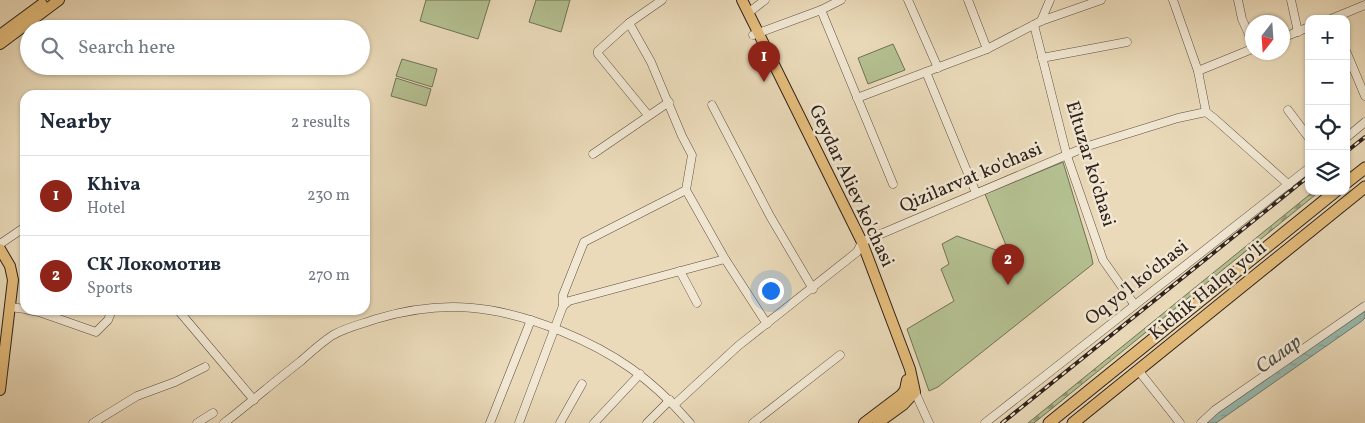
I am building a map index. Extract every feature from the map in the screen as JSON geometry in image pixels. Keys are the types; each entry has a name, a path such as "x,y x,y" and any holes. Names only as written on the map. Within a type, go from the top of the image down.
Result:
{"highway":[{"path":"1350,180 1365,168"},
{"name":"Kichik Halqa yo'li","path":"1073,423 1365,187"},
{"name":"Kichik Halqa yo'li","path":"1049,423 1331,195"}],"main road":[{"path":"20,20 47,0"},
{"path":"32,20 59,0"},
{"name":"Geydar Aliev ko'chasi","path":"736,0 756,34 860,246 910,369 914,392"},
{"name":"Geydar Aliev ko'chasi","path":"742,0 756,34"},
{"path":"0,35 20,20"},
{"path":"0,44 20,29"},
{"name":"Geydar Aliev ko'chasi","path":"860,246 907,380 914,392"},
{"path":"0,249 8,261 12,273 0,390"},
{"path":"864,423 901,396 905,390 907,380"},
{"path":"878,423 903,405 914,392"}],"street":[{"path":"648,115 598,54 600,48 629,23 662,0"},
{"path":"748,13 765,0"},
{"path":"756,34 821,10 841,0"},
{"path":"908,0 938,68"},
{"path":"968,0 987,49"},
{"path":"1038,23 1050,0"},
{"path":"857,98 987,49 1038,23 1101,0"},
{"path":"1173,0 1198,71 1206,112 1289,185"},
{"path":"1238,0 1245,26"},
{"path":"1291,0 1298,32"},
{"path":"1342,15 1365,6"},
{"path":"821,10 893,184"},
{"path":"629,23 651,62 692,155 686,190 725,259 767,324"},
{"name":"Eltuzar ko'chasi","path":"1038,23 1042,58 1067,156 1103,260 1134,304"},
{"path":"1290,35 1305,29"},
{"path":"1042,58 1127,42"},
{"path":"1198,71 1245,52"},
{"path":"1350,60 1365,96"},
{"path":"926,72 976,193"},
{"path":"593,154 669,102"},
{"path":"712,105 770,216 813,289"},
{"path":"1288,110 1305,133"},
{"name":"Qizilarvat ko'chasi","path":"647,423 738,346 813,289 860,246 976,193 1088,146 1169,121 1206,112"},
{"path":"1350,135 1365,122"},
{"name":"Oq yo'l ko'chasi","path":"985,423 1305,171"},
{"path":"519,423 563,306 564,295 584,242 686,190"},
{"path":"0,244 20,230"},
{"path":"563,306 569,301 725,259"},
{"path":"680,271 697,303"},
{"path":"1201,423 1215,410 1365,306"},
{"path":"10,307 20,309"},
{"path":"224,423 332,335 393,315 426,309 459,307 500,311 531,320 598,348 640,374 672,403 690,423"},
{"path":"48,315 96,332 108,320 110,315"},
{"path":"182,315 254,400"},
{"path":"490,423 531,320"},
{"path":"753,423 840,355"},
{"path":"93,423 137,396 175,382 205,367"},
{"path":"1138,370 1180,423"},
{"path":"594,423 640,374"},
{"path":"560,423 582,384"},
{"name":"Geydar Aliev ko'chasi","path":"914,392 929,423"},
{"path":"197,423 213,413"}],"green space":[{"path":"426,0 490,0 478,39 420,21"},
{"path":"536,0 570,0 561,32 529,22"},
{"path":"893,44 905,70 868,84 858,58"},
{"path":"402,59 437,69 432,87 396,76"},
{"path":"396,78 431,89 426,106 391,96"},
{"path":"1063,162 1093,264 938,387 929,391 907,329 954,301 941,269 949,264 942,244 957,236 1010,255 985,194"},
{"path":"1309,195 1315,195 1034,423 1028,423"}],"water":[{"name":"Салар","path":"1365,310 1365,318 1362,321 1216,423 1206,423 1213,416"}],"railway":[{"path":"1349,150 1365,137"},
{"path":"1002,423 1305,179"}],"place":[{"name":"Khiva","path":"764,82"},
{"name":"СК Локомотив","path":"1008,285"}]}
